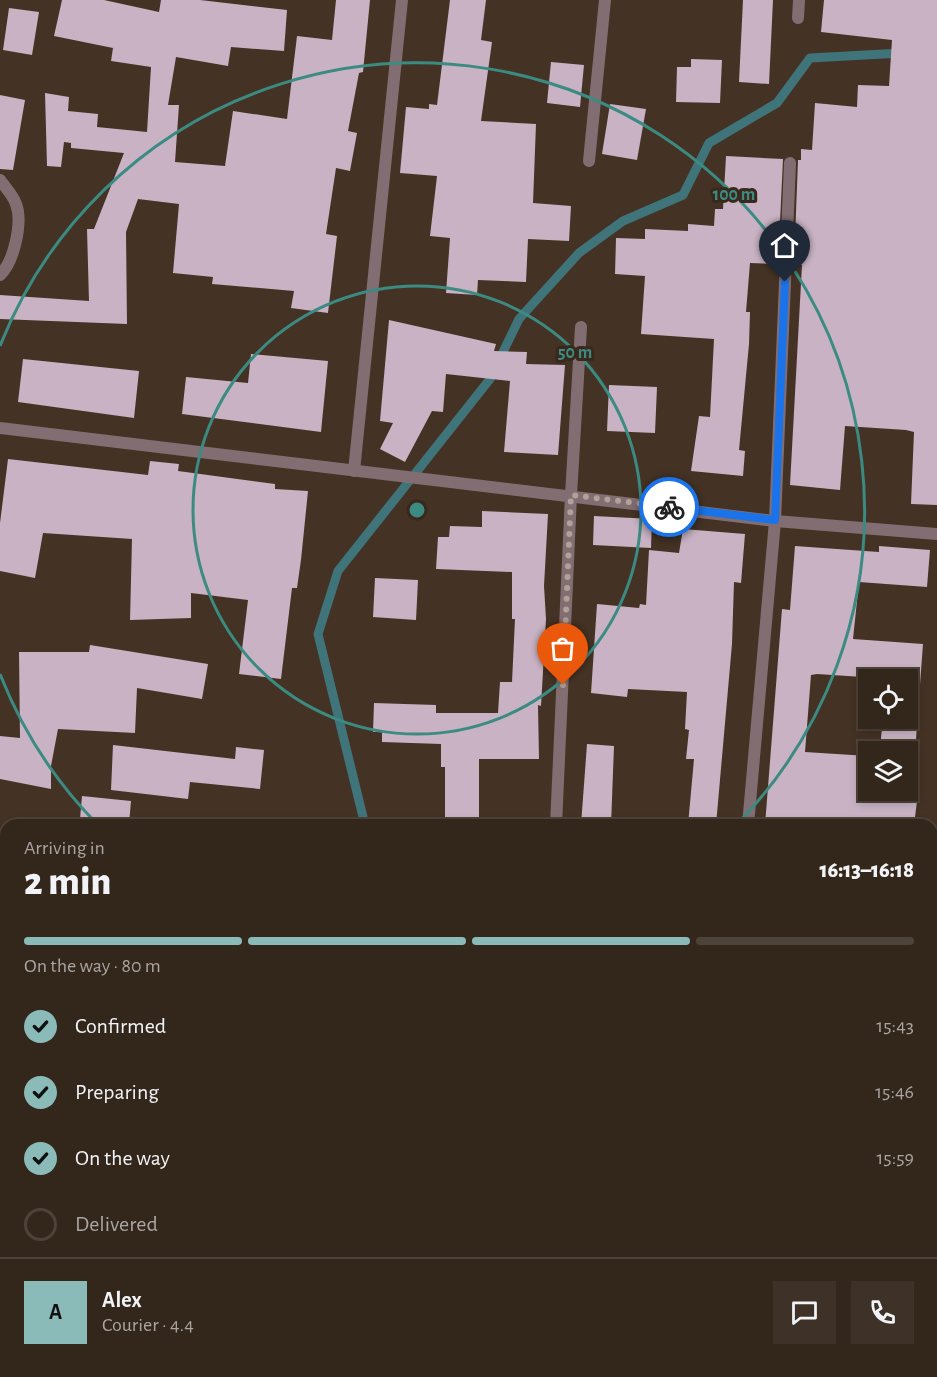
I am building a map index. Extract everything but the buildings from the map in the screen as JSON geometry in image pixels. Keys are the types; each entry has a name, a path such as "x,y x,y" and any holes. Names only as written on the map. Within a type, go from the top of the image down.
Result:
{"street":[{"path":"354,471 402,0"},
{"path":"589,161 605,0"},
{"path":"798,18 799,0"},
{"path":"749,819 775,520 790,163"},
{"path":"0,180 16,203 18,212 13,257 0,275"},
{"path":"556,819 581,327"},
{"path":"0,428 775,520 937,534"}],"waterway":[{"path":"364,819 318,634 338,571 490,379 519,319 579,253 623,221 683,195 709,143 777,103 810,58 902,53"}],"way so far":[{"path":"563,685 571,495 669,507"}],"route":[{"path":"669,507 775,520 785,282"}]}
